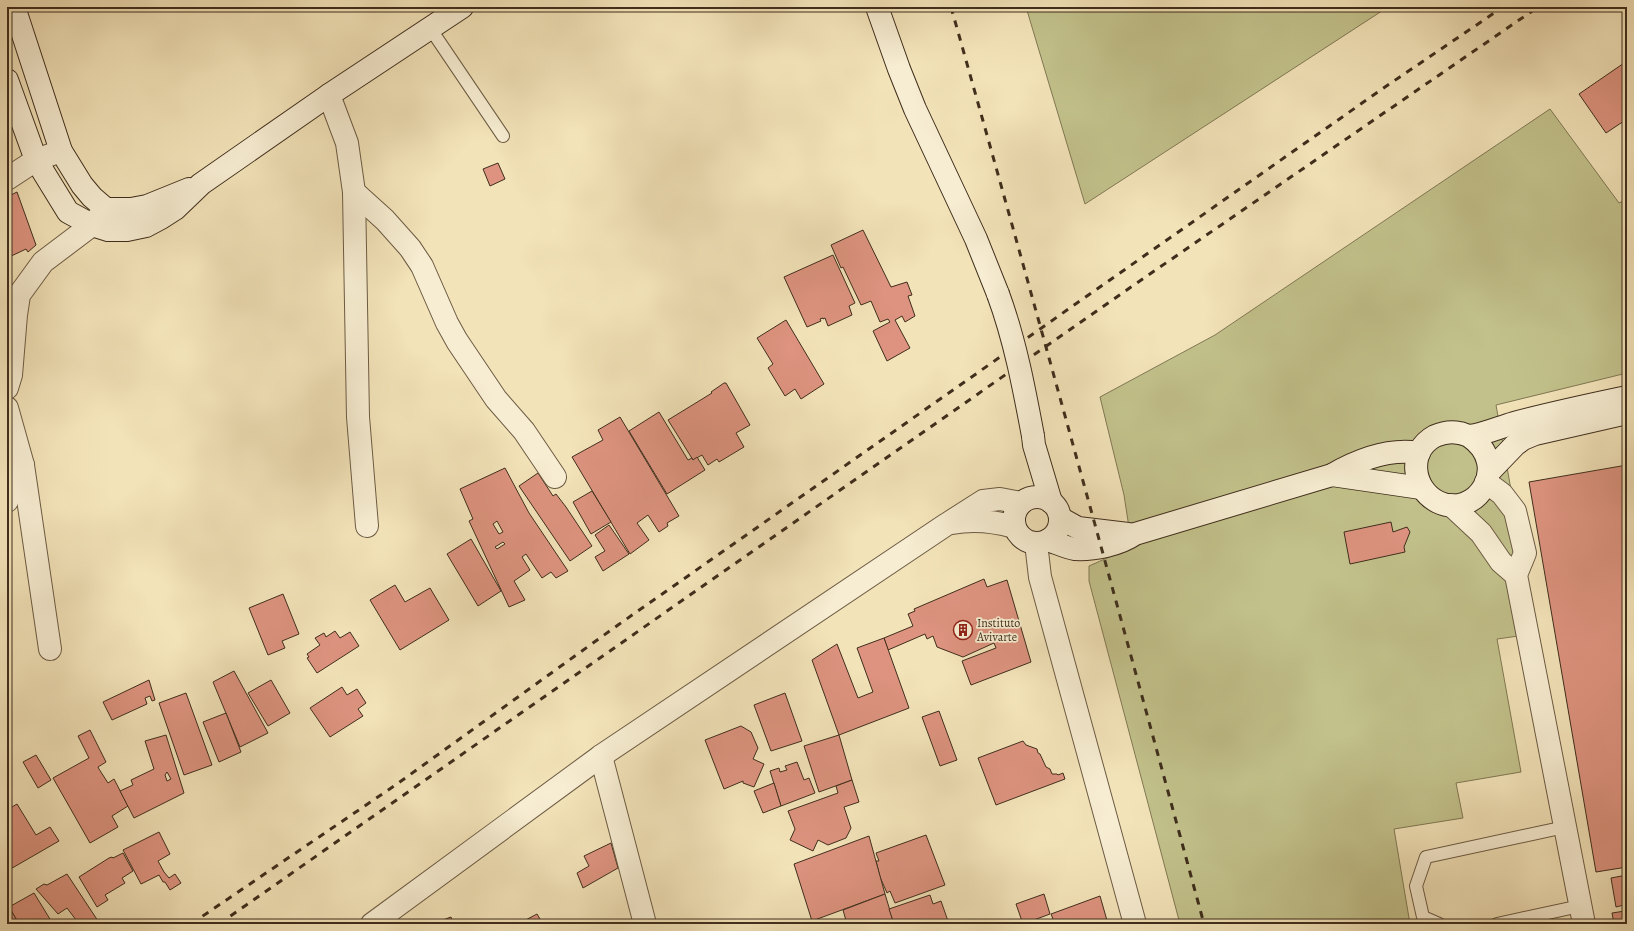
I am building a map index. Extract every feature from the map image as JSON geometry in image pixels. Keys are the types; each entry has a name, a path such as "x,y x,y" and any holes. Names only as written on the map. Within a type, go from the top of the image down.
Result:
{"street":[{"path":"14,7 62,151 82,185 92,197 106,209 131,209 147,206 201,184"},
{"path":"7,80 36,160 68,212 92,225 108,230 127,230 146,226 175,209 201,184 329,95 462,7"},
{"path":"877,7 915,109 976,239 1009,324 1019,361 1033,441 1059,527 1055,535 1042,542"},
{"path":"329,95 347,143 354,192 358,417 367,526"},
{"path":"7,179 36,160 62,151"},
{"path":"354,192 386,220 410,248 422,266 447,323 457,341 496,399 524,431 555,477"},
{"path":"7,388 11,375 19,294 43,262 92,225 106,209"},
{"path":"1469,436 1514,423 1627,397"},
{"path":"7,408 23,465 50,649"},
{"path":"1582,915 1516,575 1525,552 1515,511 1488,477 1489,461 1485,451 1478,442 1469,436 1458,432 1446,432 1435,436 1426,443 1419,453 1416,464 1416,477 1421,488 1429,497 1439,503 1451,505 1462,504 1472,500 1481,492 1488,477 1523,439 1535,434 1578,423 1627,413"},
{"path":"1033,441 1024,501 1014,514 1014,527 1022,538 1074,549 1102,546 1128,539 1135,534 1332,475 1352,464 1389,453 1408,451 1419,453"},
{"path":"7,501 23,465"},
{"path":"1332,475 1421,488"},
{"path":"372,924 601,756 947,524 984,501 1000,499 1024,501 1036,497 1044,498 1055,510 1078,528 1135,534"},
{"path":"1451,505 1481,533 1501,562 1516,575"},
{"path":"947,524 967,521 993,521 1014,527"},
{"path":"1042,542 1040,577 1135,924"},
{"path":"601,756 645,924"}],"lane":[{"path":"430,28 502,136"},
{"path":"1438,924 1423,917 1416,886 1426,857 1565,827"},
{"path":"1497,924 1582,915"}],"shaded area":[{"path":"1026,7 1388,7 1085,204"},
{"path":"1550,109 1619,203 1627,199 1627,373 1496,405 1521,546 1533,634 1497,639 1521,772 1456,783 1463,818 1394,829 1410,924 1180,924 1089,581 1089,566 1132,547 1124,495 1100,397 1215,335"}],"building":[{"path":"1627,61 1627,119 1606,133 1579,94"},
{"path":"498,163 505,179 490,186 483,169"},
{"path":"17,192 36,245 28,252 26,249 7,258 7,197"},
{"path":"863,230 891,287 907,282 912,295 908,296 915,316 905,322 902,316 895,320 910,348 887,361 873,331 890,322 888,319 880,322 871,301 861,305 843,267 841,268 831,245"},
{"path":"833,255 855,303 849,306 852,315 828,326 825,318 823,318 820,319 821,321 807,327 784,277"},
{"path":"786,320 824,384 801,399 795,389 785,396 768,368 773,364 757,338"},
{"path":"726,383 750,425 736,433 744,447 719,462 717,459 708,465 702,455 693,460 668,420 712,393 711,392"},
{"path":"659,412 688,460 692,458 693,460 697,457 705,470 667,494 629,431"},
{"path":"620,417 679,516 667,523 668,526 659,532 648,515 637,523 649,540 630,554 572,457 603,440 598,430"},
{"path":"1627,465 1627,867 1596,872 1529,482"},
{"path":"505,468 529,513 568,571 556,578 551,572 542,578 526,554 522,557 530,570 514,581 525,600 509,607 469,521 473,519 460,489","holes":["497,521 503,532 499,534 493,524","503,542 505,544 497,549 495,547"]},
{"path":"538,473 553,496 556,494 566,507 592,546 570,561 519,486"},
{"path":"592,491 611,522 591,534 573,502"},
{"path":"1391,522 1393,532 1407,527 1410,532 1404,547 1405,552 1350,564 1344,532"},
{"path":"609,525 629,554 603,571 595,557 605,551 595,535"},
{"path":"471,539 501,591 478,606 447,554"},
{"name":"Instituto Avivarte","path":"984,579 987,587 1007,580 1031,662 971,685 962,661 996,648 994,643 963,657 937,647 933,636 927,639 925,634 888,650 884,638 913,626 908,614 915,611 914,609"},
{"path":"395,585 405,602 430,588 449,620 400,650 370,600"},
{"path":"283,594 299,634 282,641 285,648 268,655 249,608"},
{"path":"335,631 340,638 350,632 359,646 317,673 307,658 309,657 307,654 320,645 315,638 324,633 326,637"},
{"path":"884,638 909,708 839,735 812,660 837,644 858,698 873,692 857,648"},
{"path":"234,671 268,733 240,747 213,682"},
{"path":"149,680 155,700 152,701 150,696 145,698 147,704 112,720 103,702"},
{"path":"271,680 290,713 268,726 248,693"},
{"path":"342,687 347,695 357,689 366,703 358,709 363,716 330,737 310,708"},
{"path":"186,693 212,765 184,775 159,703"},
{"path":"785,693 802,741 771,751 754,705"},
{"path":"939,711 957,760 940,766 922,717"},
{"path":"226,713 241,752 219,762 203,722"},
{"path":"741,726 751,732 758,748 753,759 764,764 754,787 743,783 743,781 724,789 705,740"},
{"path":"90,730 106,762 98,767 99,769 108,783 114,779 128,806 112,816 118,827 90,843 53,778 89,758 78,736"},
{"path":"166,735 184,793 134,818 120,791 133,785 131,780 154,769 145,741","holes":["167,772 171,779 167,781 165,775"]},
{"path":"839,735 852,780 819,792 804,746"},
{"path":"1023,741 1026,745 1037,749 1046,767 1050,769 1052,774 1058,775 1063,773 1065,779 996,805 978,758"},
{"path":"36,755 51,780 38,788 23,762"},
{"path":"797,762 804,780 809,778 815,793 781,806 770,771 779,768 780,772 787,770 785,766"},
{"path":"852,780 859,802 844,807 851,828 846,838 828,845 818,840 813,851 790,840 795,829 788,811 838,793 836,786"},
{"path":"774,783 781,806 763,813 754,791"},
{"path":"17,804 36,835 50,827 59,841 7,871 7,810"},
{"path":"159,832 170,854 158,861 169,878 175,874 181,883 170,890 159,875 141,884 123,850"},
{"path":"926,835 945,885 895,903 890,891 887,893 880,877 876,861 879,861 876,853"},
{"path":"869,836 885,894 812,921 794,864"},
{"path":"611,843 618,868 583,888 577,873 589,866 584,856"},
{"path":"123,853 133,871 122,878 125,883 105,895 108,900 97,907 79,877 109,858 113,858"},
{"path":"67,874 100,924 79,924 67,908 58,914 36,889"},
{"path":"1627,875 1627,924 1614,924 1612,913 1625,911 1624,905 1616,907 1611,878"},
{"path":"34,893 53,924 19,924 9,907"},
{"path":"885,894 894,924 847,924 843,910"},
{"path":"1044,894 1050,914 1023,924 1016,904"},
{"path":"930,895 933,904 941,901 949,924 894,924 889,909"},
{"path":"1100,896 1108,924 1092,924 1091,921 1083,924 1055,924 1051,914"},
{"path":"9,907 19,924 7,924 7,909"},
{"path":"537,914 543,924 518,924"},
{"path":"451,917 453,924 432,924"}],"railway":[{"path":"951,7 1079,465 1204,924"},
{"path":"191,924 397,784 618,625 1385,87 1503,7"},
{"path":"219,924 1131,287 1538,7"}],"place":[{"name":"Instituto Avivarte","path":"963,630"}]}
